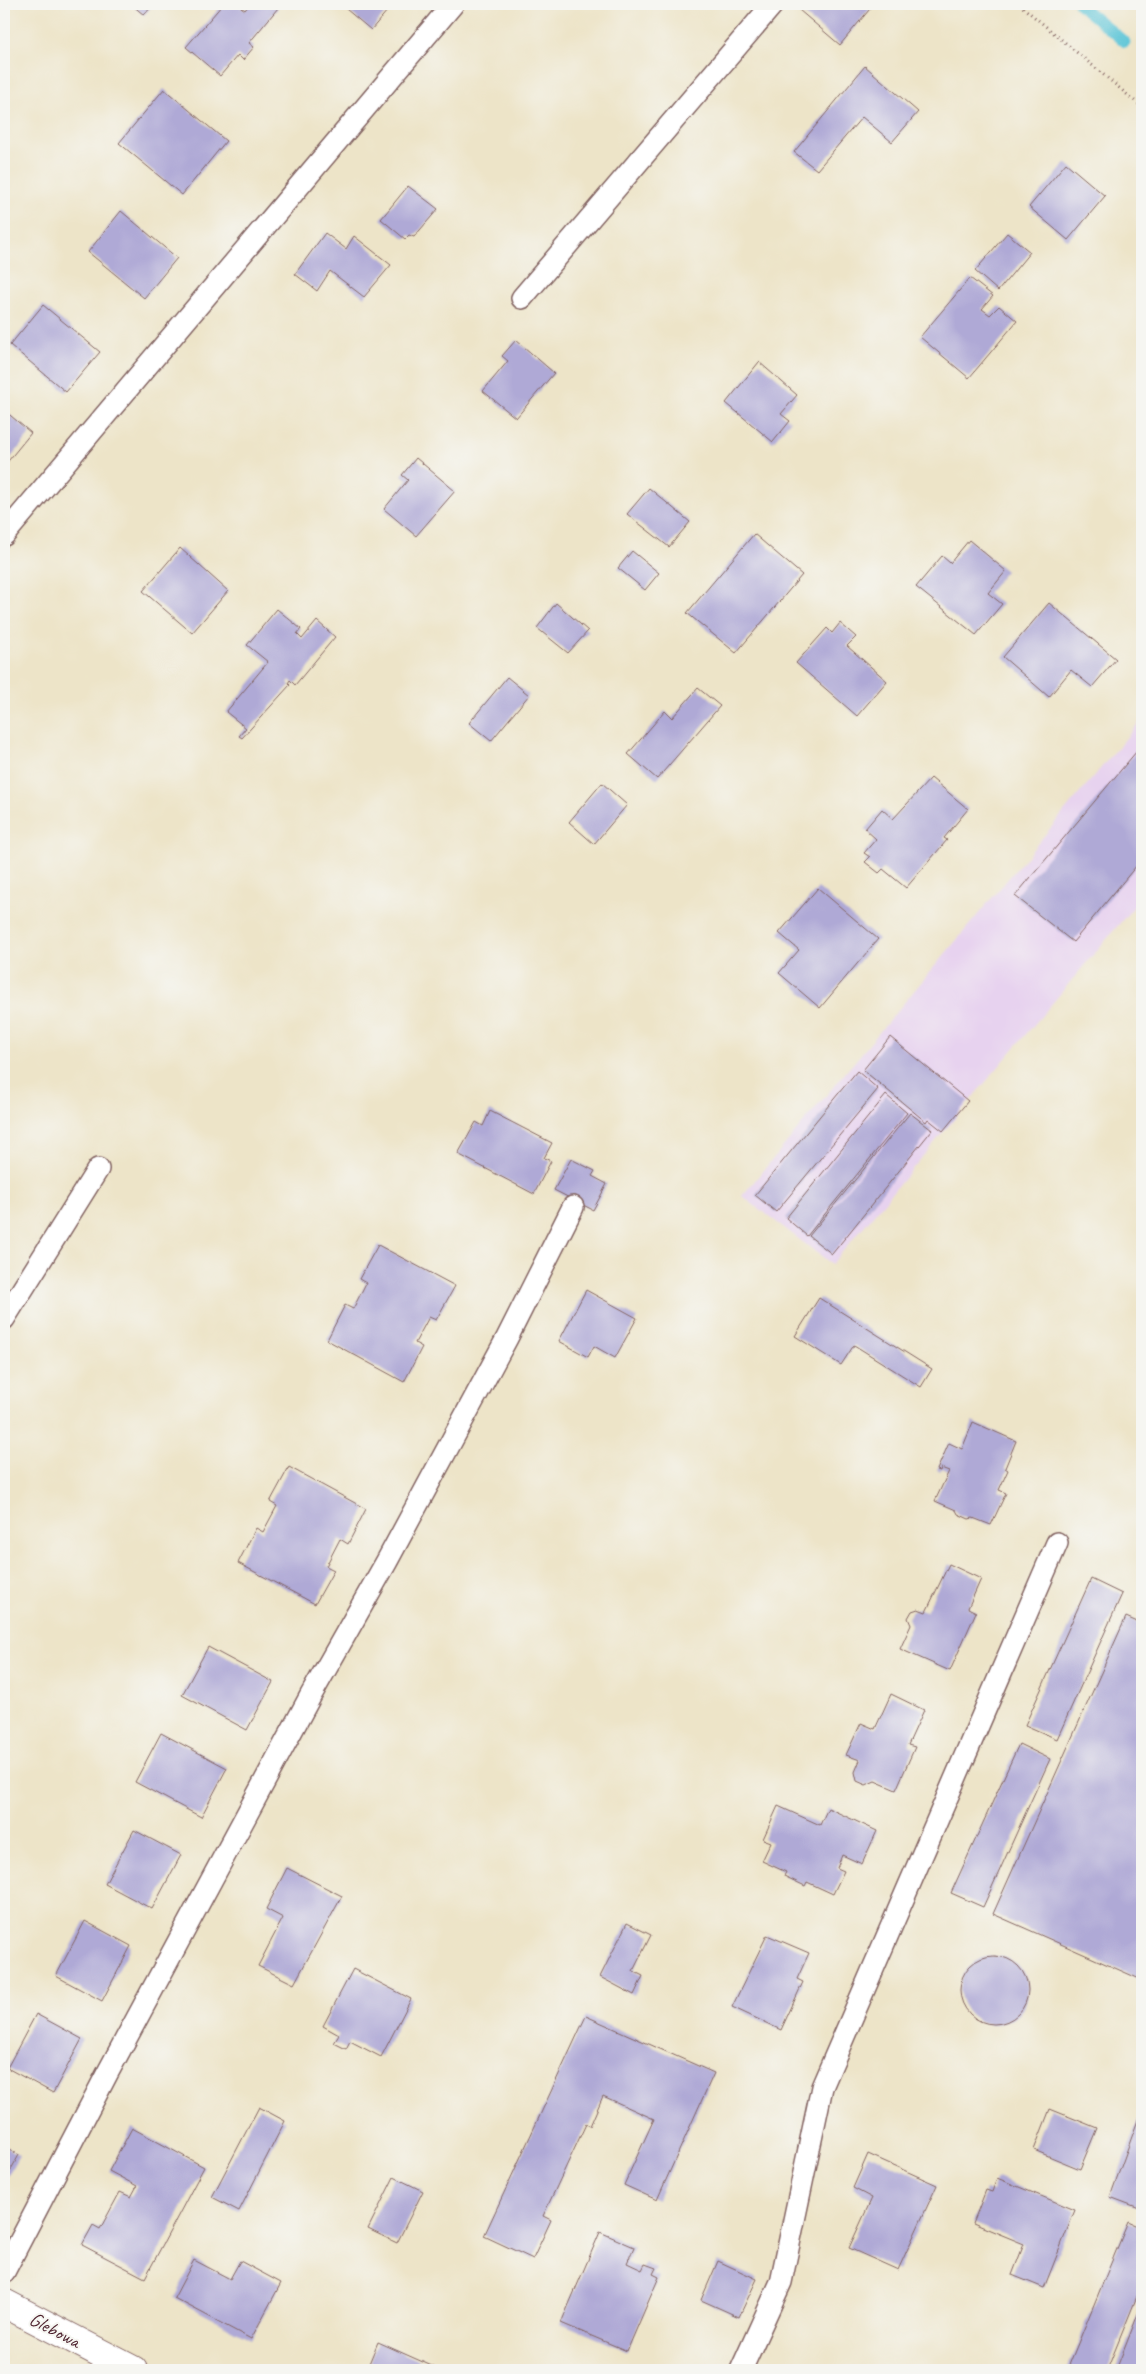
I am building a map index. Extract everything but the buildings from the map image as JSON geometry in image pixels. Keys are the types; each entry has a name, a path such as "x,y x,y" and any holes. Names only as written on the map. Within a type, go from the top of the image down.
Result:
{"street":[{"name":"Glebowa","path":"4,2303 133,2370"}],"lane":[{"path":"4,535 453,4"},
{"path":"522,298 772,4"},
{"path":"4,1319 98,1169"},
{"path":"4,2272 107,2074 311,1695 387,1561 507,1338 573,1206"},
{"path":"741,2370 781,2282 822,2087 1057,1543"}],"path":[{"path":"1019,4 1142,107"}],"shaded area":[{"path":"1142,719 1142,897 832,1264 742,1196"}],"waterway":[{"path":"1079,4 1125,42"}]}
